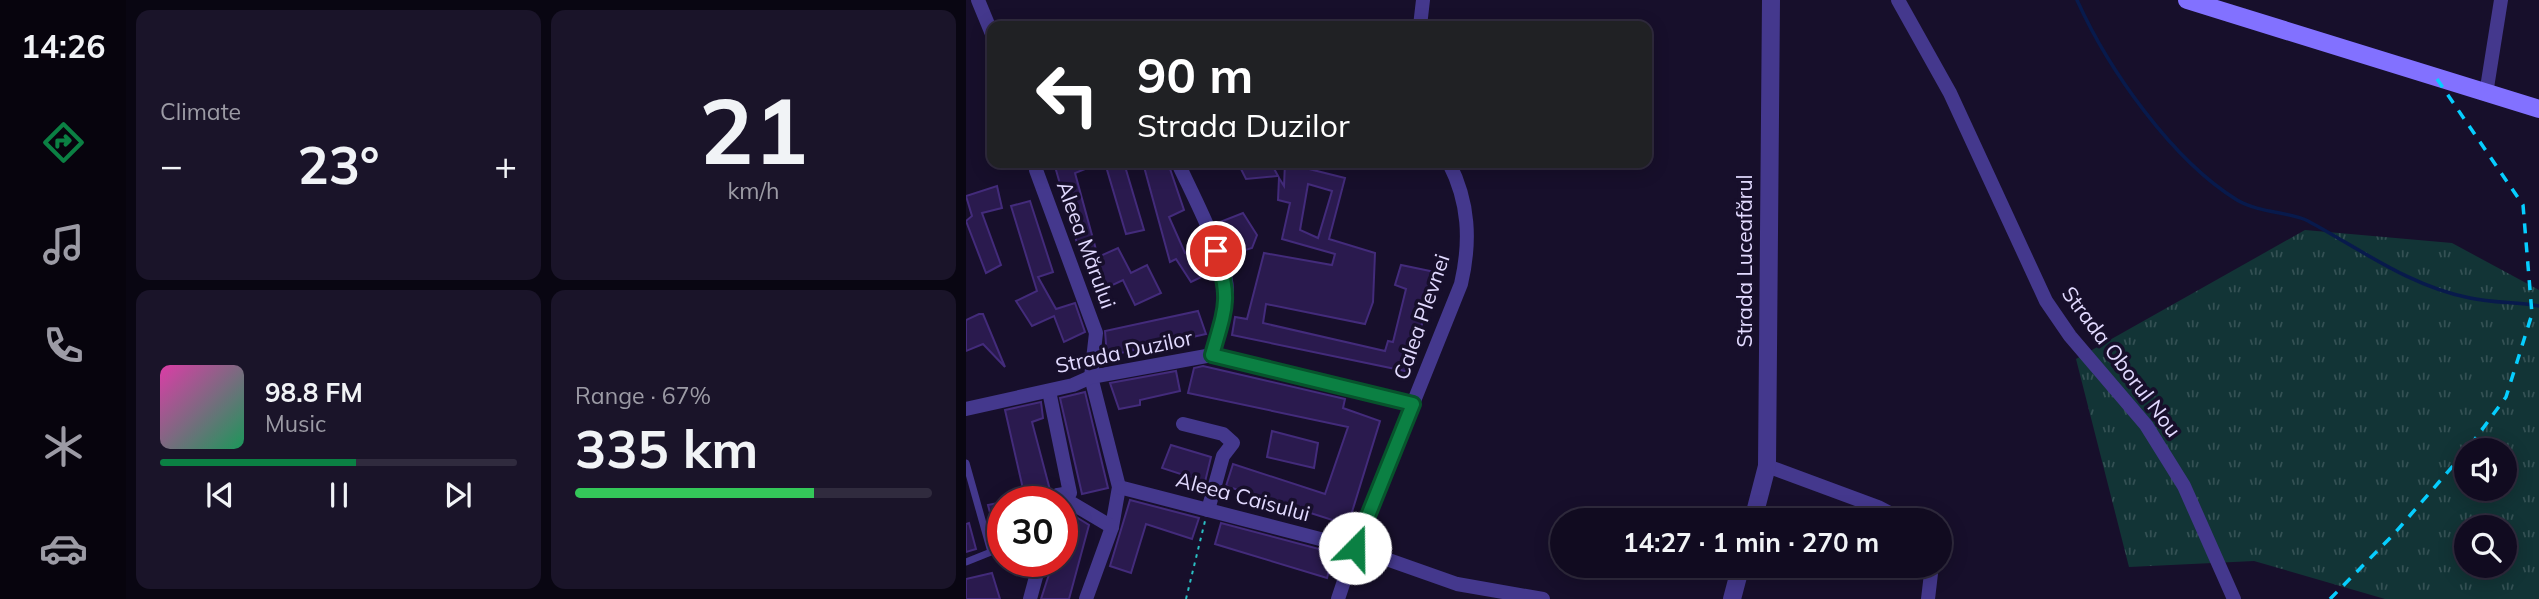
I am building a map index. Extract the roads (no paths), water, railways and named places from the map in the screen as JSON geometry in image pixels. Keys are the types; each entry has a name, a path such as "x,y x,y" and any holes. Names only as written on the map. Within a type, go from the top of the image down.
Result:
{"main road":[{"path":"2187,0 2539,109"}],"street":[{"path":"978,0 987,22"},
{"path":"1421,21 1423,0"},
{"name":"Strada Luceafărul","path":"1756,508 1767,466 1771,0"},
{"name":"Strada Oborul Nou","path":"1898,0 1950,93 2046,301 2070,336 2146,425 2184,486 2234,599"},
{"path":"2486,94 2501,0"},
{"path":"1180,168 1216,251 1227,287 1226,305 1212,355"},
{"name":"Calea Plevnei","path":"1338,599 1355,548 1461,284 1467,257 1467,221 1462,188 1452,168"},
{"name":"Aleea Mărului","path":"1036,170 1096,333 1091,377"},
{"name":"Strada Duzilor","path":"966,409 1049,390 1091,377 1212,355 1413,404"},
{"path":"1086,599 1112,527 1119,487 1091,377"},
{"path":"1049,390 1068,486"},
{"path":"1182,424 1223,434 1233,443 1223,456 1208,510"},
{"path":"1767,466 1880,508"},
{"name":"Aleea Caisului","path":"1119,487 1355,548 1457,584 1543,599"},
{"path":"1078,510 1112,527"},
{"path":"1030,599 1036,577"},
{"path":"1732,599 1738,578"},
{"path":"1928,599 1930,578"}],"lane":[{"path":"966,463 991,551 966,562"}],"waterway":[{"path":"2077,0 2106,55 2144,111 2189,162 2237,200 2255,208 2308,221 2386,266 2448,293 2479,300 2539,306"}],"railway":[{"path":"2437,79 2523,205 2532,314 2506,397 2476,438"},
{"path":"2330,599 2393,535 2454,465"}]}
